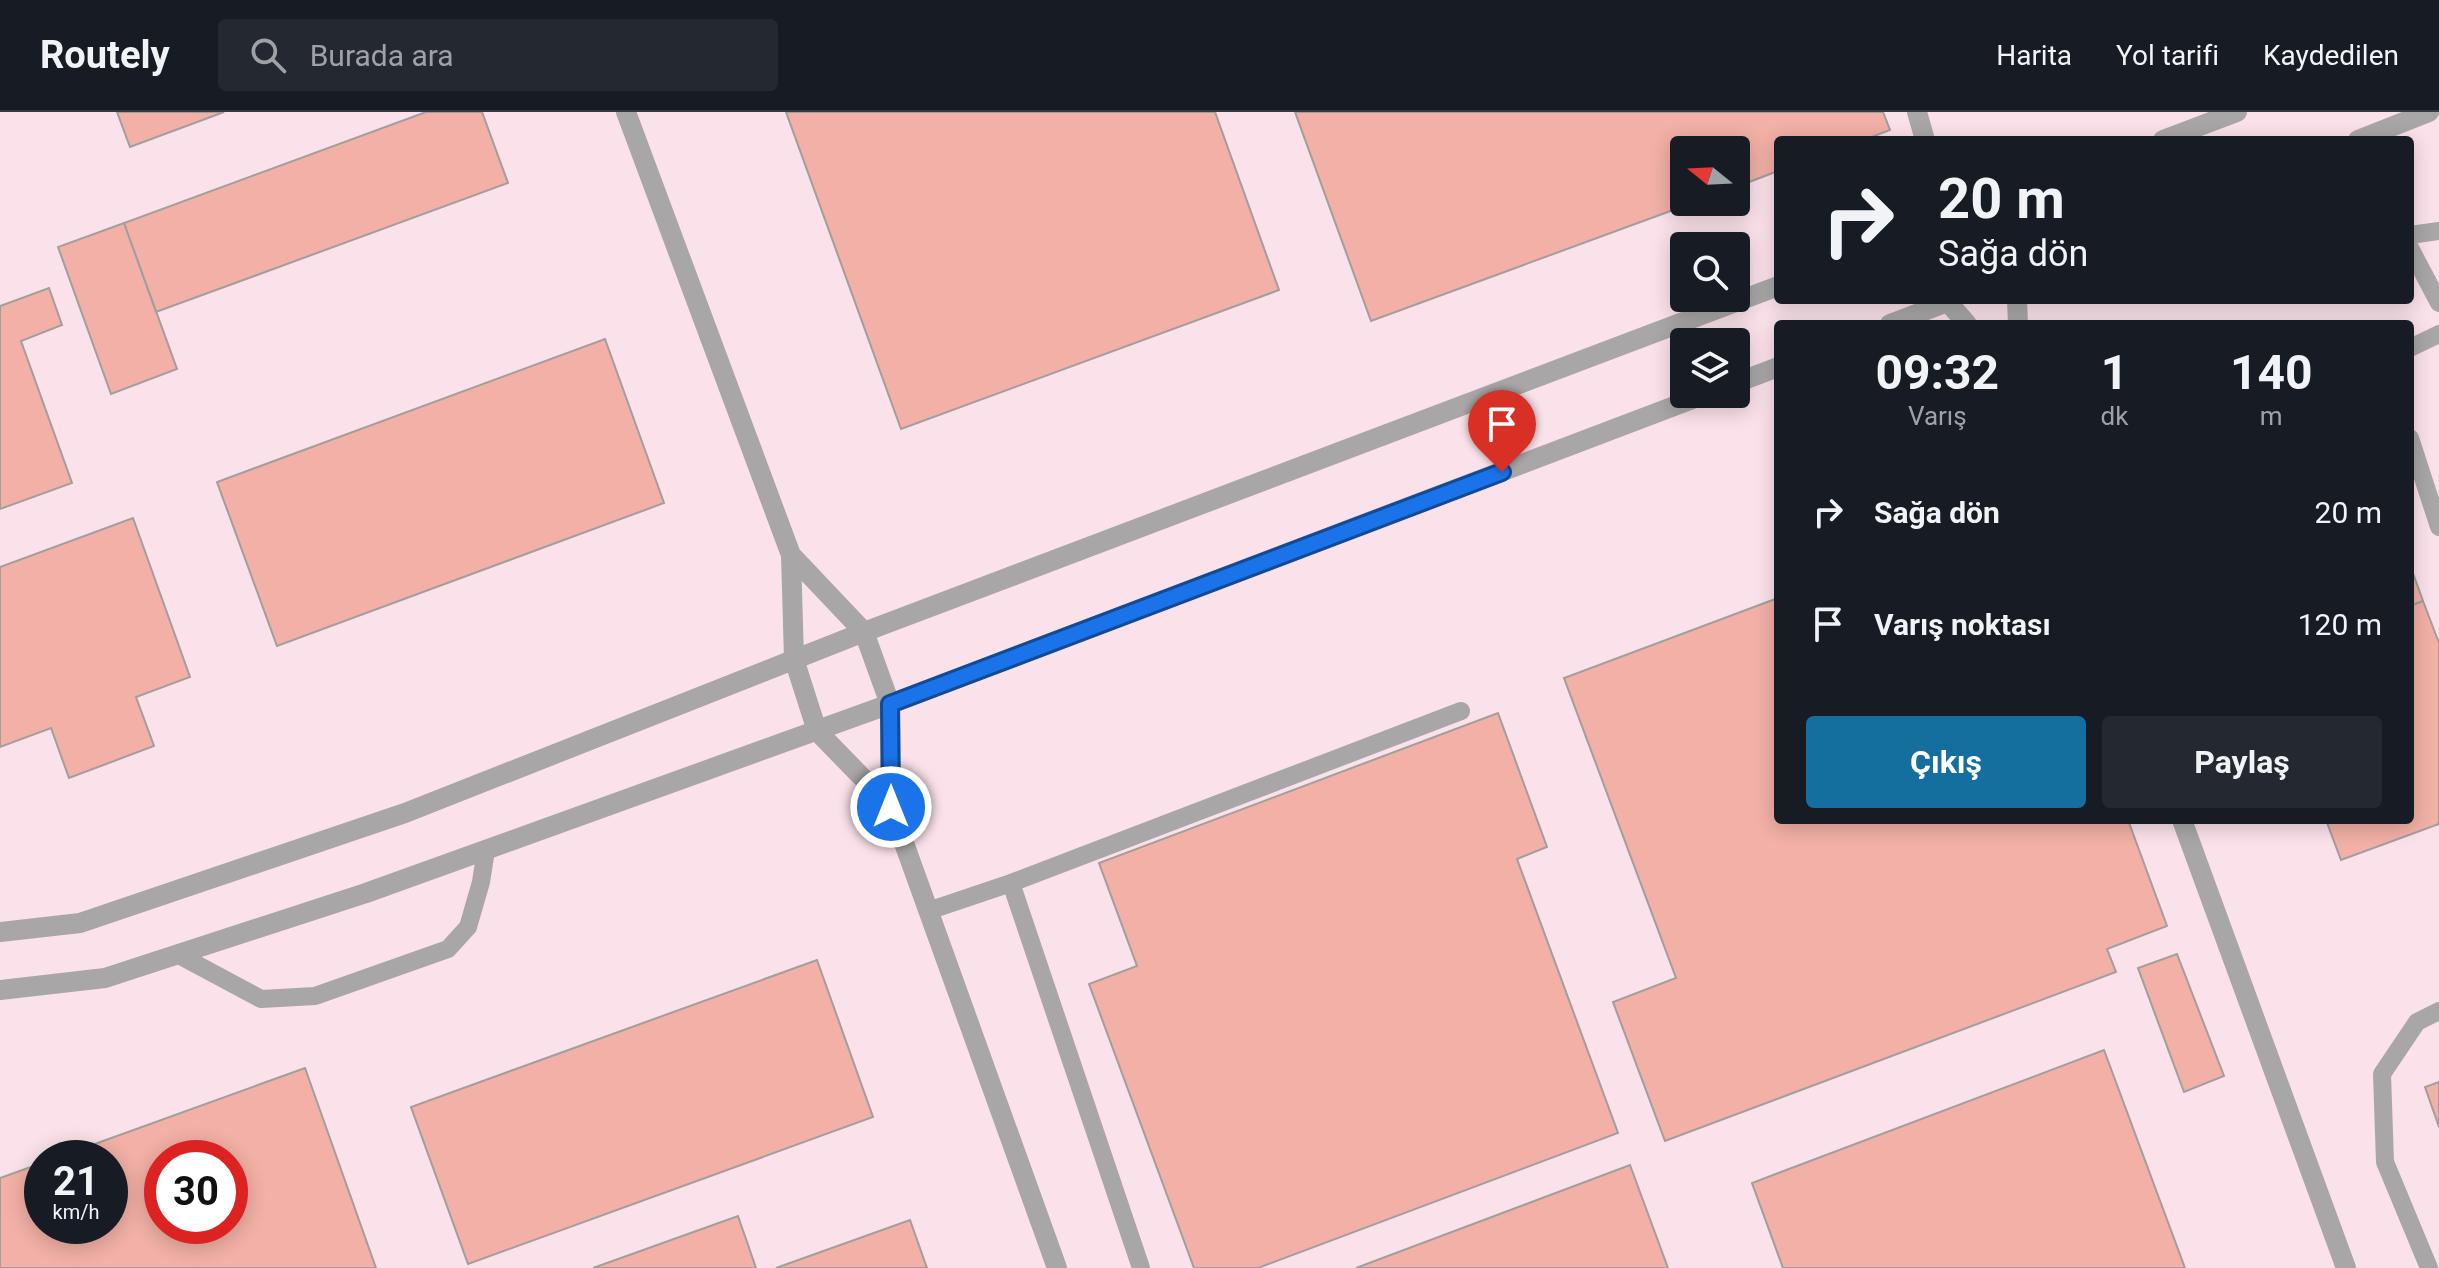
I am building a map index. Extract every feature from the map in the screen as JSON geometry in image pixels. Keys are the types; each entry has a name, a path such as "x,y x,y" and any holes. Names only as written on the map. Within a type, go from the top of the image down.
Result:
{"street":[{"path":"626,112 791,555 794,659 817,731 891,807"},
{"path":"1917,112 1926,136"},
{"path":"2174,136 2237,112"},
{"path":"2368,136 2429,112"},
{"path":"0,932 80,923 390,818 864,632 1774,288"},
{"path":"1900,320 1941,304"},
{"path":"1951,304 1964,320"},
{"path":"1750,378 1774,369"},
{"path":"0,990 105,978 366,893 890,704 1670,408"},
{"path":"791,555 864,632 890,704 891,807 1057,1268"},
{"path":"2183,824 2346,1268"}],"lane":[{"path":"2414,234 2439,231"},
{"path":"2414,256 2439,303"},
{"path":"2414,346 2439,334"},
{"path":"2414,450 2439,527"},
{"path":"928,911 1011,883 1461,711"},
{"path":"177,954 261,999 315,996 448,949 468,927 481,882 486,850"},
{"path":"1011,883 1141,1268"},
{"path":"2429,1268 2385,1162 2382,1074 2417,1022 2439,1011"}],"shaded area":[{"path":"0,112 2439,112 2439,1268 0,1268"}],"building":[{"path":"117,112 224,112 130,147"},
{"path":"426,112 482,112 508,183 156,312 124,223"},
{"path":"786,112 1215,112 1279,290 901,429"},
{"path":"1295,112 1883,112 1890,130 1874,136 1774,136 1774,173 1750,182 1750,136 1670,136 1670,211 1371,321"},
{"path":"124,223 177,369 111,394 58,247"},
{"path":"49,288 62,325 21,341 72,483 0,509 0,306"},
{"path":"605,339 664,503 277,646 217,482"},
{"path":"133,518 190,677 136,697 154,746 69,778 51,728 0,747 0,567"},
{"path":"2414,576 2423,601 2414,604"},
{"path":"1774,599 1774,824 2129,824 2167,926 2107,949 2116,972 1665,1141 1613,1002 1676,978 1564,678"},
{"path":"2423,601 2439,643 2439,824 2341,860 2328,824 2414,824 2414,604"},
{"path":"1498,713 1547,847 1517,859 1618,1133 1258,1268 1194,1268 1089,984 1137,966 1099,863"},
{"path":"2177,954 2224,1076 2184,1092 2138,968"},
{"path":"817,960 873,1117 468,1264 411,1107"},
{"path":"2104,1050 2185,1268 1783,1268 1752,1183"},
{"path":"305,1068 376,1268 0,1268 0,1178 24,1169 24,1244 128,1244 128,1140 106,1140"},
{"path":"2439,1082 2439,1127 2425,1087"},
{"path":"1630,1165 1668,1268 1356,1268"},
{"path":"738,1216 756,1268 593,1268"},
{"path":"910,1220 927,1268 776,1268"}],"route":[{"path":"891,807 890,704 1502,472"}]}
